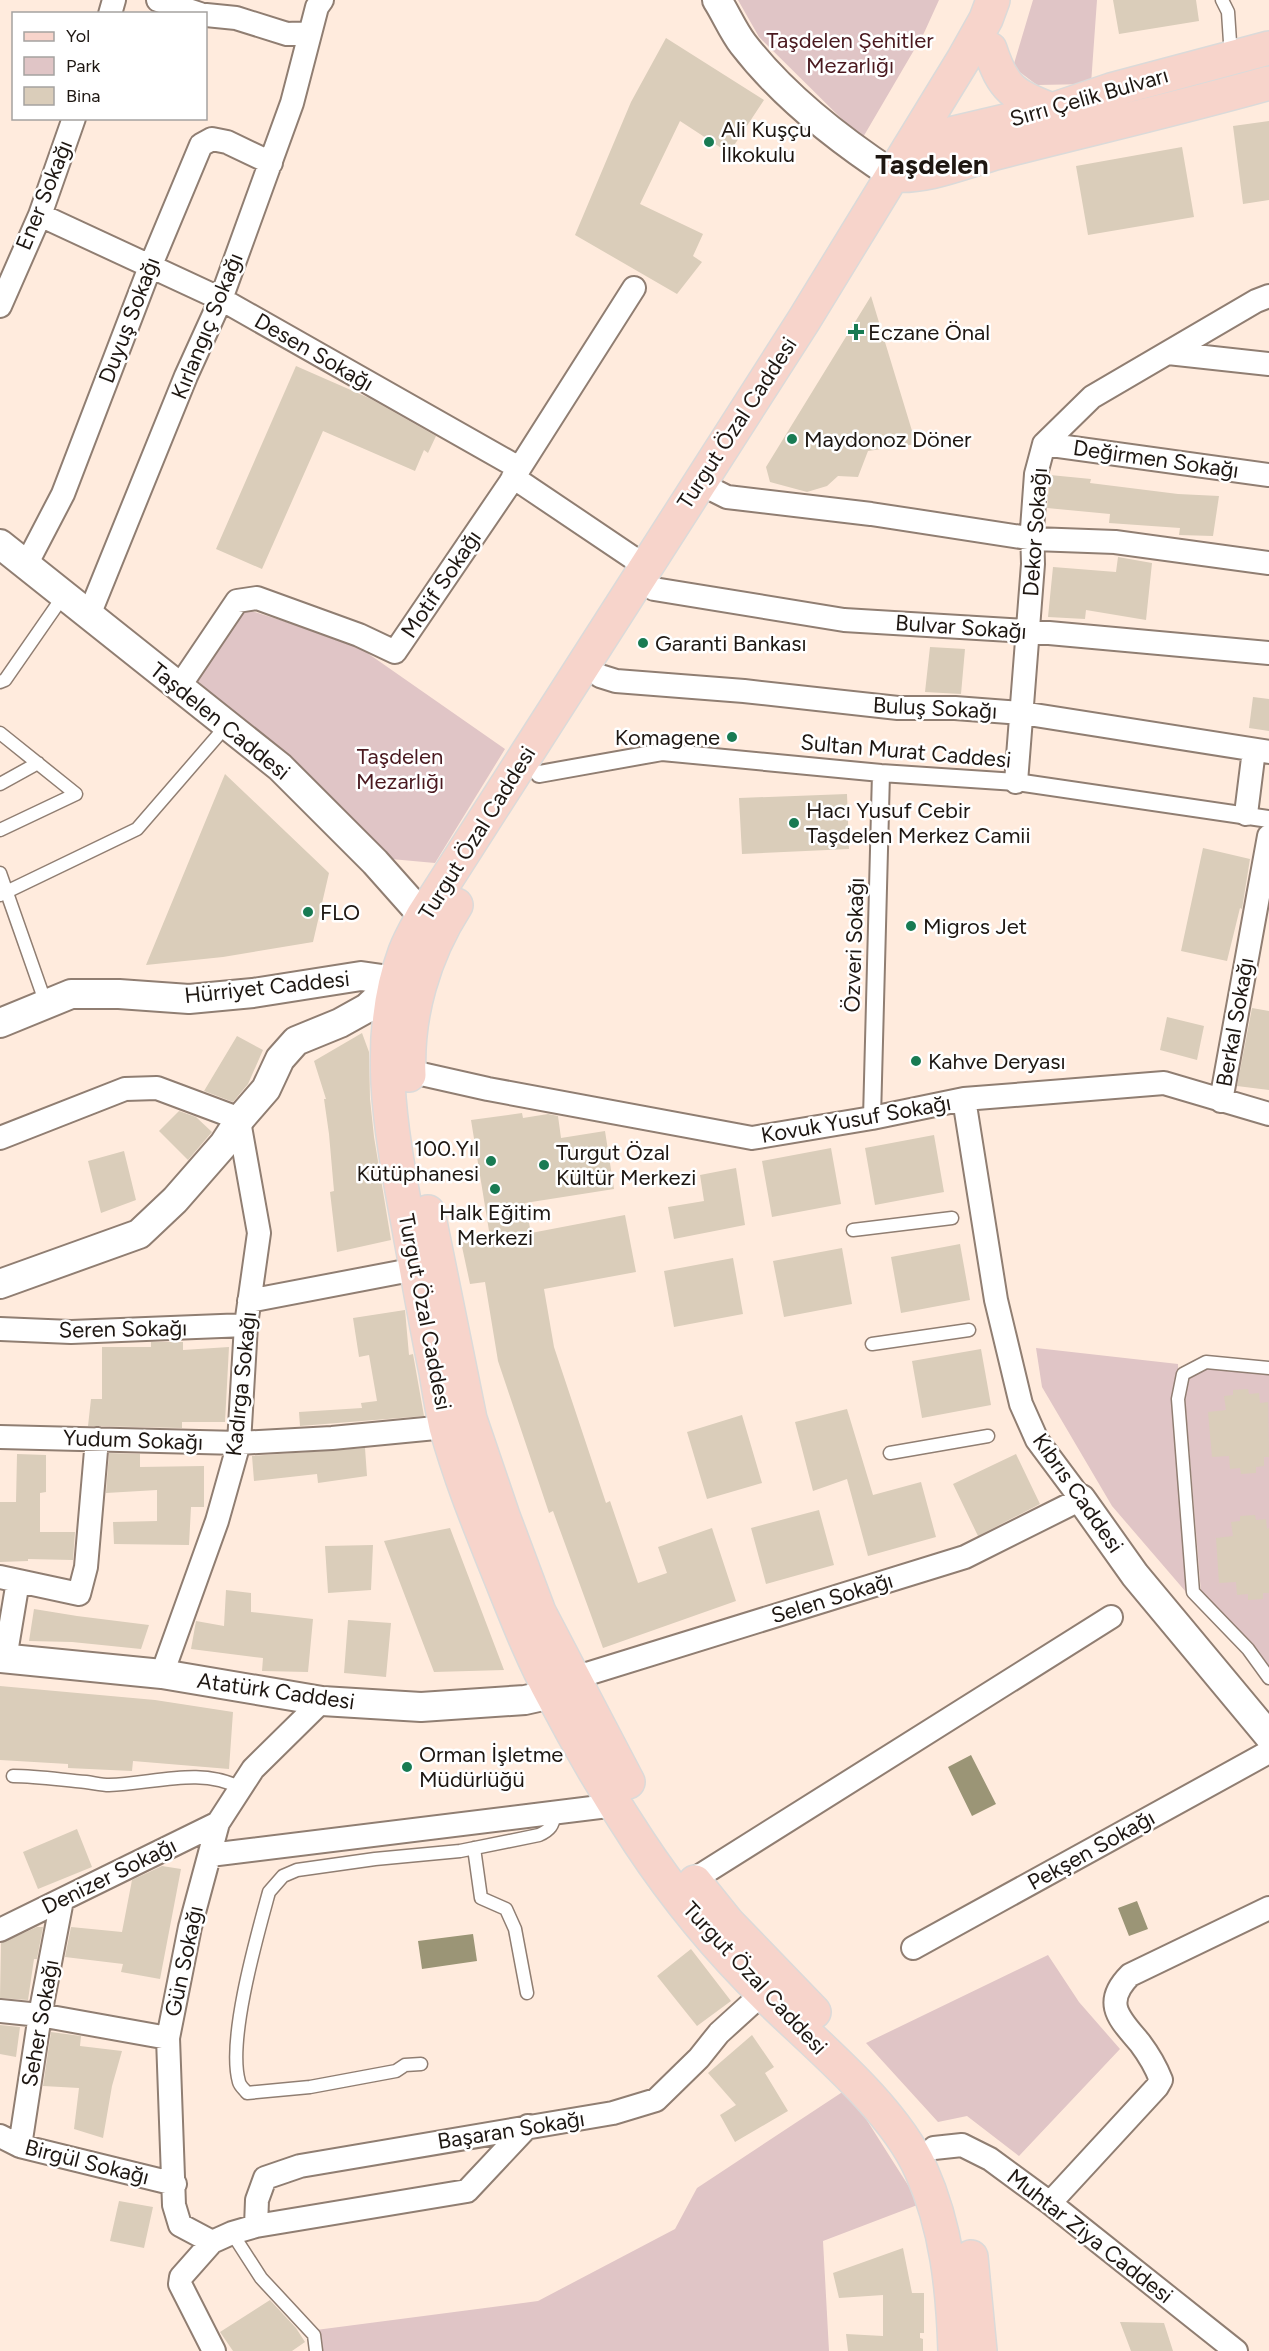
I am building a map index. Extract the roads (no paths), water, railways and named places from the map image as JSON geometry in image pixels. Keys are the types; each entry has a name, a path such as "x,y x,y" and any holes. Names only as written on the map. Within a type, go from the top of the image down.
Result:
{"main road":[{"name":"Turgut Özal Caddesi","path":"955,2351 948,2261 940,2223 928,2187 917,2121 892,2091 771,1985 709,1936 639,1842 616,1805 563,1686 470,1419 390,1115 387,1066 388,1027 432,923 495,806 650,578 715,491 924,149 949,85 986,19 993,0"},
{"name":"Turgut Özal Caddesi","path":"432,923 539,774 600,676 650,578 804,320 924,149 990,49 1002,27 1012,0"},
{"name":"Sırrı Çelik Bulvarı","path":"924,149 1111,90 1269,48"},
{"path":"990,49 996,69 1008,88 1029,101 1052,110"},
{"name":"Sırrı Çelik Bulvarı","path":"924,149 982,157 1173,110 1269,82"},
{"path":"949,85 945,105 924,149 967,147 982,157"},
{"name":"Turgut Özal Caddesi","path":"407,982 411,1032 408,1071 421,1175 428,1266 446,1427 477,1519 518,1619 693,1880 728,1923 771,1985"},
{"name":"Turgut Özal Caddesi","path":"923,2151 949,2178 961,2215 971,2257 980,2351"}],"street":[{"path":"158,0 194,12"},
{"name":"Kırlangıç Sokağı","path":"89,615 186,376 221,299 292,103 317,7 322,0"},
{"path":"717,0 742,42 773,79 825,126 924,149"},
{"path":"207,15 230,9 287,34 310,33"},
{"name":"Ener Sokağı","path":"0,306 40,214 73,120"},
{"name":"Duyuş Sokağı","path":"26,564 63,494 150,267 201,145 212,139 227,142 271,163"},
{"name":"Desen Sokağı","path":"40,214 221,299 516,473 650,578"},
{"name":"Motif Sokağı","path":"179,687 237,601 256,598 359,635 395,652 516,473 634,288"},
{"name":"Dekor Sokağı","path":"1016,782 1034,539 1032,528 1036,474 1044,444 1092,397 1256,301 1269,296"},
{"path":"1168,353 1269,364"},
{"name":"Değirmen Sokağı","path":"1044,444 1269,475"},
{"path":"715,491 728,497 871,514 1034,539 1115,542 1269,563"},
{"name":"Taşdelen Caddesi","path":"0,544 280,767 432,923"},
{"name":"Bulvar Sokağı","path":"650,578 844,620 1027,630 1269,653"},
{"name":"Buluş Sokağı","path":"600,676 616,681 744,691 898,708 955,708 1022,713 1262,751"},
{"path":"1246,814 1262,751"},
{"name":"Sultan Murat Caddesi","path":"539,774 662,752 881,773 1016,782 1269,819"},
{"name":"Özveri Sokağı","path":"872,1118 881,773"},
{"name":"Berkal Sokağı","path":"1221,1101 1269,836"},
{"name":"Hürriyet Caddesi","path":"0,1023 71,994 119,994 189,999 253,993 361,976 407,982"},
{"path":"0,1284 138,1234 175,1200 224,1144 239,1120 266,1089 280,1059 296,1041 340,1023 407,982"},
{"name":"Kovuk Yusuf Sokağı","path":"408,1071 488,1089 752,1138 872,1118 964,1099 1164,1083 1269,1114"},
{"path":"0,1138 125,1089 158,1088 239,1120"},
{"name":"Kıbrıs Caddesi","path":"964,1099 996,1300 1021,1404 1037,1440 1135,1575 1269,1736"},
{"name":"Kadırga Sokağı","path":"162,1674 217,1521 239,1443 246,1325 259,1233 239,1120"},
{"path":"249,1301 428,1266"},
{"name":"Seren Sokağı","path":"0,1329 71,1332 246,1325"},
{"name":"Yudum Sokağı","path":"0,1437 239,1443 332,1438 446,1427"},
{"path":"2,1658 9,1579 79,1594 86,1567 97,1438"},
{"name":"Selen Sokağı","path":"563,1686 965,1557 1082,1499"},
{"path":"693,1880 1111,1617"},
{"name":"Atatürk Caddesi","path":"2,1658 162,1674 269,1690 322,1701 421,1707 525,1700 563,1686"},
{"name":"Gün Sokağı","path":"222,2237 180,2225 174,2205 168,2038 190,1927 219,1822 253,1769 322,1701"},
{"name":"Pekşen Sokağı","path":"913,1948 1269,1752"},
{"path":"210,1855 616,1805"},
{"name":"Denizer Sokağı","path":"0,1930 219,1822"},
{"name":"Seher Sokağı","path":"10,2141 40,2015 62,1900"},
{"path":"1050,2203 1152,2093 1161,2080 1150,2057 1121,2023 1116,2005 1119,1988 1130,1975 1269,1908"},
{"name":"Başaran Sokağı","path":"256,2226 257,2200 266,2178 300,2166 613,2113 656,2100 699,2058 719,2033 771,1985"},
{"path":"0,2011 40,2015 168,2038"},
{"path":"214,2351 180,2284 182,2277 222,2237 256,2226 467,2191 528,2127"},
{"name":"Birgül Sokağı","path":"10,2141 175,2184"},
{"name":"Muhtar Ziya Caddesi","path":"923,2151 962,2145 990,2159 1050,2203 1236,2351"}],"lane":[{"path":"1222,0 1228,12 1231,58"},
{"path":"0,682 5,680 64,595"},
{"path":"4,893 137,829 227,725"},
{"path":"0,733 76,794 0,830"},
{"path":"0,784 38,763"},
{"path":"0,873 4,893 46,1004"},
{"path":"853,1230 952,1218"},
{"path":"872,1344 969,1330"},
{"path":"1269,1368 1206,1362 1183,1374 1178,1399 1193,1592 1248,1649 1269,1678"},
{"path":"890,1453 988,1436"},
{"path":"13,1776 108,1785 146,1783 178,1777 216,1778 226,1780 241,1788"},
{"path":"421,2064 405,2065 396,2070 310,2087 247,2093 240,2085 237,2071 239,2024 269,1892 283,1876 297,1870 474,1848 539,1835 550,1830 555,1813"},
{"path":"474,1848 481,1898 506,1908 515,1929 527,1992"},
{"path":"222,2237 314,2335 316,2351"}],"place":[{"name":"Ali Kuşçu İlkokulu","path":"709,142"},
{"name":"Eczane Önal","path":"856,332"},
{"name":"Maydonoz Döner","path":"792,439"},
{"name":"Garanti Bankası","path":"643,643"},
{"name":"Komagene","path":"732,737"},
{"name":"Hacı Yusuf Cebir Taşdelen Merkez Camii","path":"794,823"},
{"name":"FLO","path":"308,912"},
{"name":"Migros Jet","path":"911,926"},
{"name":"Kahve Deryası","path":"916,1061"},
{"name":"100.Yıl Kütüphanesi","path":"491,1161"},
{"name":"Turgut Özal Kültür Merkezi","path":"544,1165"},
{"name":"Halk Eğitim Merkezi","path":"495,1189"},
{"name":"Orman İşletme Müdürlüğü","path":"407,1767"}],"district":[{"name":"Taşdelen","path":"932,164"}],"park label":[{"name":"Taşdelen Şehitler Mezarlığı","path":"850,52"},
{"name":"Taşdelen Mezarlığı","path":"400,768"}]}
